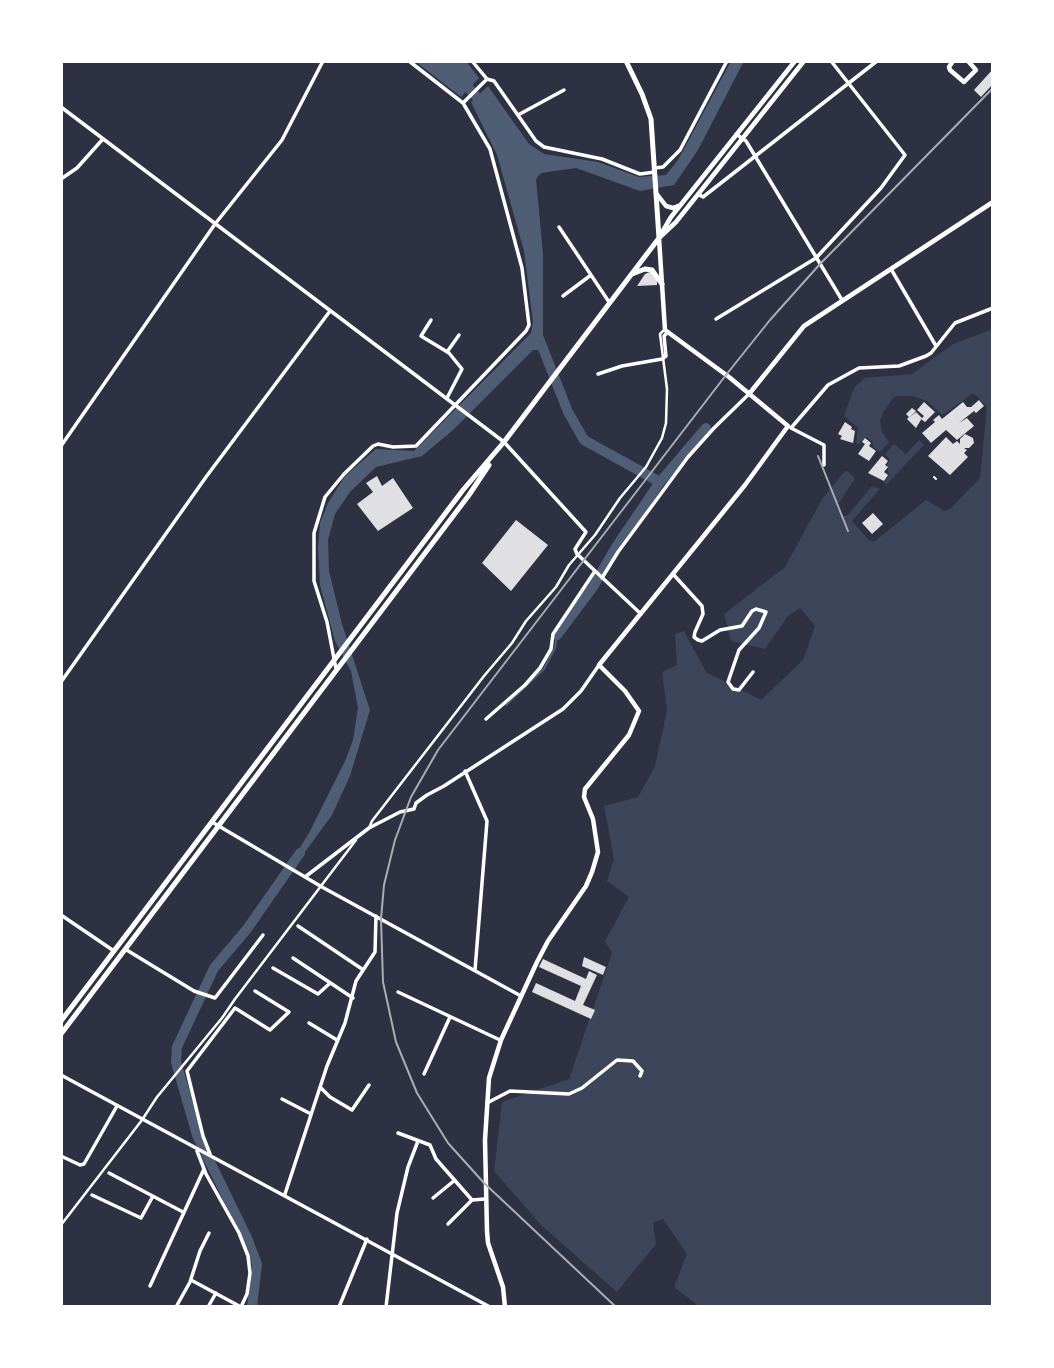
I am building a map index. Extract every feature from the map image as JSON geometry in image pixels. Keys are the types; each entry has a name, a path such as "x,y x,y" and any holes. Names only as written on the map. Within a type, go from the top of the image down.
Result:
{"highway":[{"path":"61,1021 463,490 504,442 659,238 651,119 626,61"},
{"path":"629,275 649,269 662,284"},
{"path":"61,1034 469,495 504,442"}],"main road":[{"path":"505,1307 503,1287 488,1243 485,1199 489,1078 501,1041 548,941 586,886 592,872 598,852 593,819 584,797 585,789 629,735 639,711 625,691 599,665 790,427 729,377 666,331 659,238 684,200 795,61"},
{"path":"659,238 676,222 804,61"},
{"path":"953,61 950,70 964,82 976,70 968,61"},
{"path":"656,192 663,204 671,208 684,200"},
{"path":"749,394 804,326 993,202"}],"street":[{"path":"61,446 215,224 282,140 323,61"},
{"path":"336,671 336,658 314,581 314,533 325,497 373,446 378,444 413,447 529,326 522,268 490,149 464,101 410,61"},
{"path":"472,61 486,80 494,81 536,141 544,147 602,159 640,174 655,172 680,150 727,61"},
{"path":"716,319 816,258 881,188 905,155 831,61"},
{"path":"698,194 703,197 877,61"},
{"path":"464,101 486,80"},
{"path":"518,115 564,90"},
{"path":"61,107 504,442 586,533 575,549 578,554 641,614"},
{"path":"736,134 755,157 842,300"},
{"path":"61,179 77,168 103,139"},
{"path":"559,227 609,302"},
{"path":"891,269 936,346"},
{"path":"563,296 591,275"},
{"path":"824,465 824,445 790,427 821,390 854,370 909,363 931,353 955,323 993,308"},
{"path":"61,682 206,477 330,310"},
{"path":"430,320 421,336 447,352 462,369 447,398"},
{"path":"598,374 622,366 662,359 666,356 666,331"},
{"path":"447,352 459,335"},
{"path":"369,828 646,467 662,438 666,423 667,389 662,359"},
{"path":"602,578 687,459 749,394"},
{"path":"486,719 540,668 551,649 553,634 595,571"},
{"path":"673,574 702,606 703,614 694,637 698,640 702,641 720,630 742,626 752,611 757,609 766,612 759,628 739,650 728,682 733,689 739,690 753,672"},
{"path":"305,877 369,828 400,812 414,809 416,803 427,794 563,709 581,691 599,665"},
{"path":"465,771 487,821 475,970"},
{"path":"212,822 322,887 521,996"},
{"path":"61,1225 358,837"},
{"path":"61,915 114,951"},
{"path":"285,1195 362,969 375,951 376,916"},
{"path":"298,926 362,969"},
{"path":"125,949 194,991 215,998 263,935"},
{"path":"293,958 352,998"},
{"path":"273,968 318,994 328,984"},
{"path":"211,1156 203,1136 187,1071 235,1008 270,1030 289,1012 255,991"},
{"path":"398,992 501,1041"},
{"path":"424,1074 450,1017"},
{"path":"309,1023 338,1040"},
{"path":"487,1103 510,1091 569,1094 582,1088 617,1060 633,1061 642,1071 640,1076"},
{"path":"61,1075 490,1307"},
{"path":"320,1087 330,1097 352,1110 369,1085"},
{"path":"282,1099 311,1114"},
{"path":"62,1157 80,1165 84,1164 117,1106"},
{"path":"398,1133 430,1144 436,1159 472,1200"},
{"path":"386,1307 398,1206 418,1141"},
{"path":"191,1280 241,1307 247,1294 250,1273 239,1233 204,1169 197,1150"},
{"path":"150,1286 204,1169"},
{"path":"109,1173 183,1212"},
{"path":"433,1198 455,1180"},
{"path":"92,1195 141,1218 153,1196"},
{"path":"448,1224 472,1200 485,1199"},
{"path":"176,1307 191,1280 209,1233"},
{"path":"339,1307 367,1239"},
{"path":"208,1307 215,1293"}],"shaded area":[{"path":"415,61 466,61 479,78 461,97"},
{"path":"731,61 744,61 698,150 674,185 640,191 576,168 541,173 536,179 543,254 543,335 551,356 544,361 538,350 533,350 453,430 422,456 376,467 350,492 335,514 328,540 329,571 342,624 370,710 350,776 332,815 294,867 291,862 309,833 345,761 353,740 358,708 351,671 335,641 320,585 320,523 328,503 345,476 376,449 414,451 531,333 533,322 524,251 497,155 471,102 488,86 529,144 544,154 598,162 639,177 666,175 678,160"},
{"path":"993,329 993,1307 700,1307 674,1287 687,1254 663,1219 653,1223 656,1244 617,1292 542,1226 494,1171 502,1102 569,1079 612,953 605,941 629,897 607,881 614,859 604,806 638,797 655,766 667,710 662,672 677,665 675,634 684,631 706,672 761,700 803,660 815,626 800,608 788,616 765,649 731,641 724,614 785,567 822,499 844,472 847,471 854,480 836,507 844,516 847,516 872,486 880,489 852,521 870,541 875,541 926,500 944,511 950,509 980,478 987,407 976,395 972,394 944,414 927,401 912,396 893,398 880,421 882,432 889,442 880,452 866,437 856,444 858,428 844,416 854,388 864,378 912,374 953,344"},
{"path":"919,440 924,445 886,485 884,483 889,475 887,465 890,460 885,454 894,444 906,454"}],"building":[{"path":"993,69 993,84 981,97 974,90"},
{"path":"652,271 657,278 657,285 637,286 645,274"},
{"path":"979,400 984,406 959,423 967,418 974,426 957,440 946,430 931,443 922,433 939,415 942,419 963,402 967,407 971,407"},
{"path":"924,402 935,412 925,422 921,419 924,416 917,410"},
{"path":"912,408 916,411 909,418 916,412 922,418 916,428 906,414"},
{"path":"845,422 855,431 853,443 840,439 842,436 838,434"},
{"path":"965,434 973,438 974,443 969,448 964,448 968,457 950,475 928,456 946,437 953,444 957,441 960,444 960,439"},
{"path":"865,438 871,443 869,446 876,451 869,461 858,454 865,444 862,442"},
{"path":"882,456 888,461 884,472 888,475 884,481 868,473"},
{"path":"377,476 382,486 393,478 413,508 378,531 357,504 373,492 366,483"},
{"path":"873,513 883,524 872,534 862,523"},
{"path":"516,520 548,545 511,591 482,563"},
{"path":"584,957 606,967 603,975 582,966"},
{"path":"543,959 586,979 589,971 597,975 583,1005 595,1010 591,1019 532,992 536,983 575,1001 581,986 539,967"}],"waterway":[{"path":"444,61 485,106"},
{"path":"542,346 568,412 584,440 660,482"},
{"path":"557,635 593,587 616,547 660,482 706,428"},
{"path":"506,705 544,669 555,648 557,635"},
{"path":"252,1307 257,1264 197,1135 176,1062 177,1047 214,968 247,929 300,853"}],"railway":[{"path":"616,1307 484,1183 448,1143 417,1093 396,1042 383,982 381,919 384,885 395,840 411,797 438,750 726,375 820,264 993,88"},
{"path":"818,456 848,531"}]}
